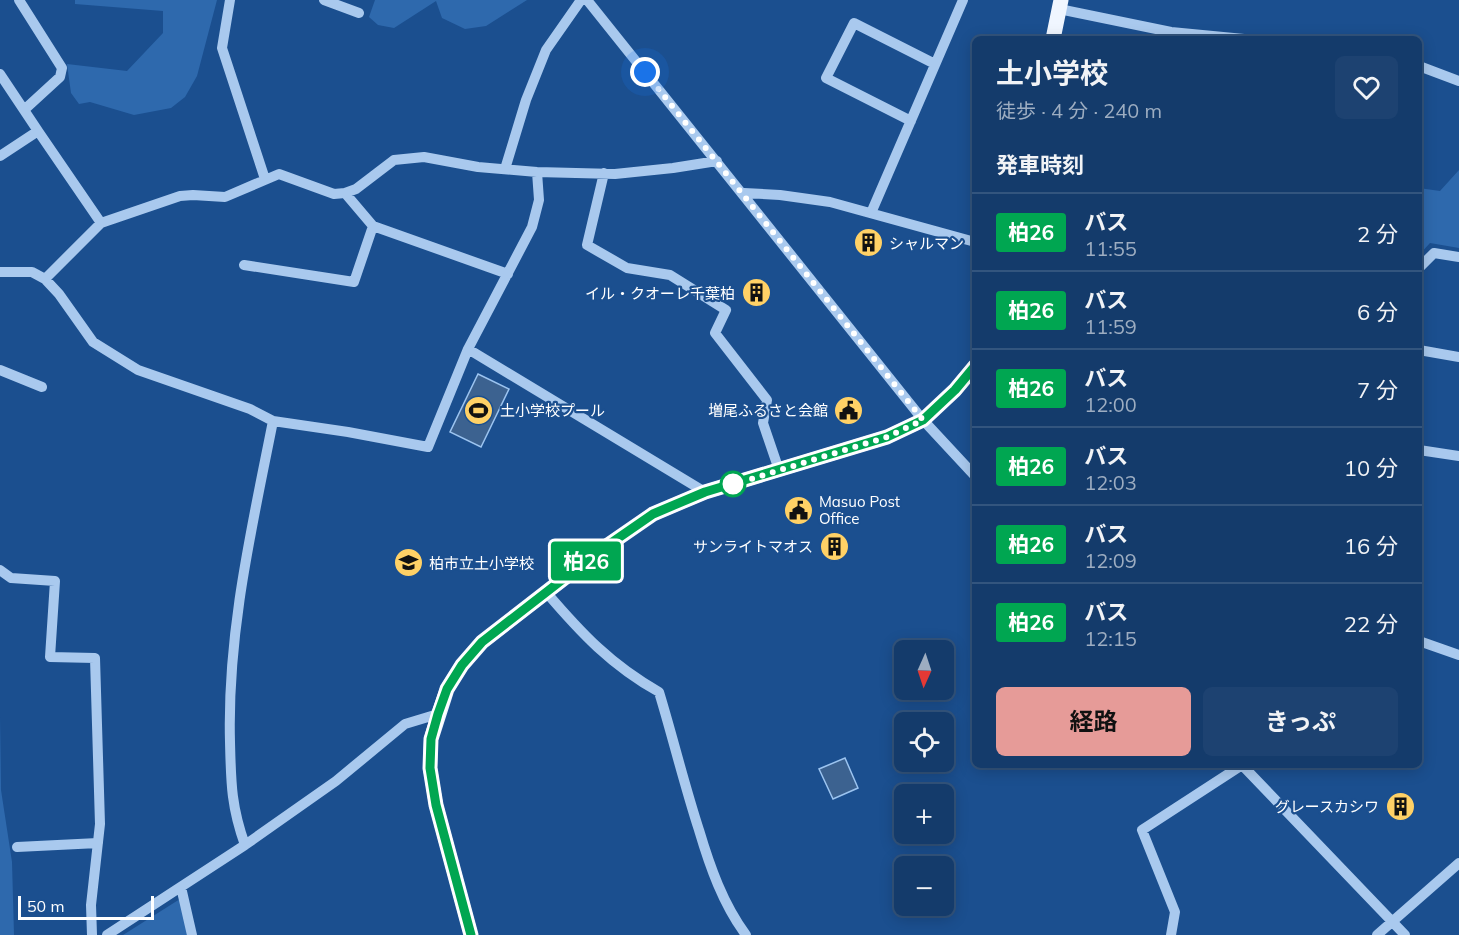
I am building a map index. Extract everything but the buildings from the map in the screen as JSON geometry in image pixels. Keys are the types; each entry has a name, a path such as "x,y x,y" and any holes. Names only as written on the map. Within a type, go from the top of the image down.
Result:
{"main road":[{"path":"1054,36 1060,4"},
{"path":"471,935 436,805 430,768 431,739 447,689 462,665 482,642 598,552 653,514 705,492 887,437 923,420 955,390 972,370"}],"street":[{"path":"19,0 62,68 60,77 24,110"},
{"path":"230,0 222,48 265,179"},
{"path":"324,0 359,13"},
{"path":"505,169 526,100 546,50 581,0"},
{"path":"587,0 923,420 972,473"},
{"path":"872,213 963,0"},
{"path":"1060,4 1171,32 1213,36"},
{"path":"910,121 826,78 854,23 935,64"},
{"path":"1422,67 1459,81"},
{"path":"0,74 101,223"},
{"path":"0,156 38,131"},
{"path":"45,279 101,223 180,196 225,197 279,174 334,194 356,189 393,160 424,157 478,167 537,172 604,173 673,168 717,161"},
{"path":"0,272 32,272 45,279 59,294 93,342 138,370 250,409 273,421 428,447 468,349 532,227 539,200 537,172"},
{"path":"604,173 586,245 627,268 670,275 726,310 715,333 767,400 763,423 779,470"},
{"path":"345,193 373,226 508,274"},
{"path":"744,194 780,195 830,202 972,241"},
{"path":"244,265 354,282 373,226"},
{"path":"1422,265 1434,253 1459,257"},
{"path":"468,349 705,492"},
{"path":"1422,351 1459,357"},
{"path":"0,370 42,387"},
{"path":"245,845 232,796 230,689 241,580 273,421"},
{"path":"1422,450 1459,456"},
{"path":"0,570 11,578 55,581 50,657 95,658 100,824 91,905 92,935"},
{"path":"546,592 586,638 609,660 659,692 711,870 735,921 746,935"},
{"path":"1422,642 1459,655"},
{"path":"107,935 245,845 336,781 405,724 438,714"},
{"path":"1172,935 1175,912 1142,830 1237,768"},
{"path":"1245,768 1405,935"},
{"path":"17,847 98,843"},
{"path":"1377,935 1459,863"},
{"path":"181,887 192,935"}],"shaded area":[{"path":"75,0 217,0 197,76 185,97 171,108 134,115 90,102 79,104 71,93 67,64 127,71 163,33 163,11 75,4"},
{"path":"375,0 527,0 486,26 465,29 442,18 436,1 394,28 378,25 369,17"},
{"path":"1459,170 1459,248 1430,243 1422,252 1422,188 1440,191"},
{"name":"土小学校プール","path":"478,374 509,389 481,447 450,432"},
{"path":"0,717 1,790 12,862 14,935 0,935"},
{"path":"845,758 858,788 833,799 819,769"},
{"path":"180,899 188,935 123,935"}],"bus line":[{"name":"柏26","path":"471,935 436,805 430,768 431,739 447,689 462,665 482,642 598,552 653,514 705,492 887,437 923,420 955,390 972,370"}],"place":[{"name":"シャルマン","path":"868,243"},
{"name":"イル・クオーレ千葉柏","path":"756,293"},
{"name":"土小学校プール","path":"479,410"},
{"name":"増尾ふるさと会館","path":"849,410"},
{"name":"Masuo Post Office","path":"798,510"},
{"name":"サンライトマオス","path":"834,546"},
{"name":"柏市立土小学校","path":"408,563"},
{"name":"グレースカシワ","path":"1400,806"}],"route":[{"path":"645,72 923,420 887,437 725,487 733,484"}]}
